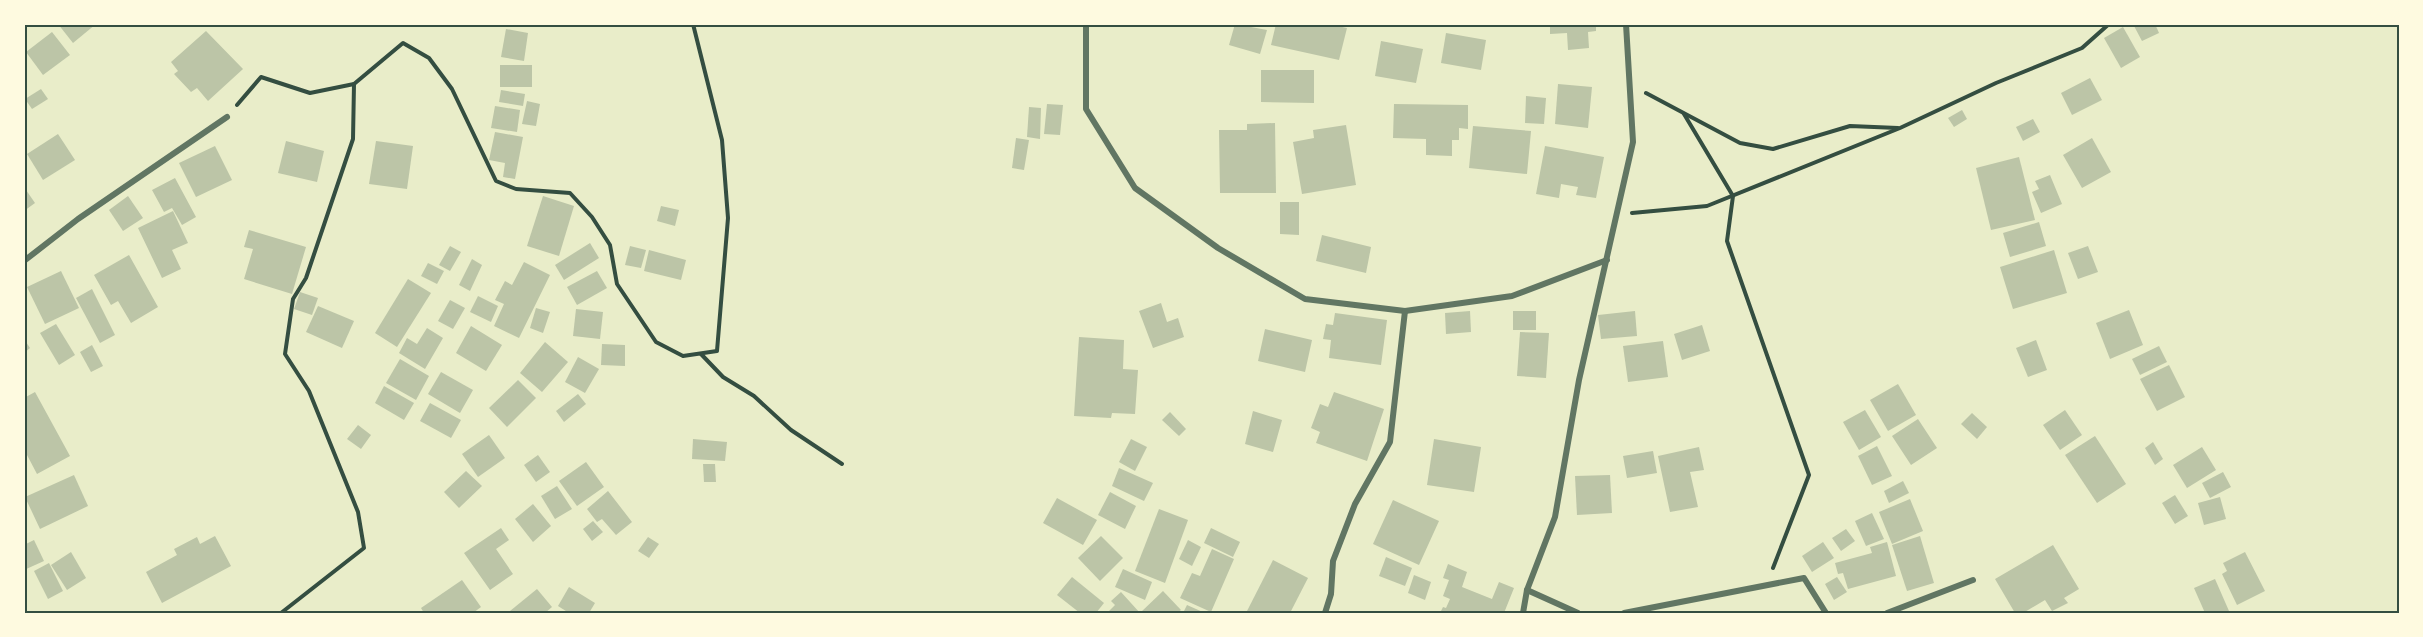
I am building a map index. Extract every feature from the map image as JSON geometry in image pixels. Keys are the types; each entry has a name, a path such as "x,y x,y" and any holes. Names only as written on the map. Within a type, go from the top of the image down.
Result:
{"street":[{"path":"1086,24 1086,109 1135,189 1218,248 1305,299 1406,310 1512,296 1607,260"},
{"path":"1523,613 1527,590 1555,517 1579,381 1633,142 1626,24"},
{"path":"24,261 78,219 227,117"},
{"path":"1325,613 1331,594 1333,561 1336,552 1355,504 1390,442 1406,310"},
{"path":"1624,613 1804,578 1826,613"},
{"path":"1887,613 1973,580"},
{"path":"1527,590 1578,613"}],"path":[{"path":"227,117 261,77 310,93 354,84 403,44 429,58 452,89 496,181 516,189 570,193 592,217 610,245 617,284 656,342 684,356 717,351 728,218 722,140 693,24"},
{"path":"1617,214 1707,207 1900,128 1996,83 2082,48 2109,24"},
{"path":"281,613 364,548 358,512 309,391 285,354 293,299 306,278 354,138 354,84"},
{"path":"1630,85 1740,143 1773,149 1850,126 1900,128"},
{"path":"1684,114 1733,196 1727,240 1809,475 1768,585"},
{"path":"700,353 723,377 754,396 791,430 842,464"}],"building":[{"path":"58,24 96,24 73,43"},
{"path":"1235,24 1267,30 1260,54 1229,45"},
{"path":"1276,24 1316,27 1317,24 1328,24 1347,28 1339,60 1271,45"},
{"path":"1550,24 1596,24 1596,31 1588,32 1589,48 1568,50 1567,33 1550,34"},
{"path":"2155,24 2159,33 2142,41 2134,26"},
{"path":"2123,27 2140,57 2121,68 2104,38"},
{"path":"506,29 528,33 524,61 501,57"},
{"path":"206,31 243,69 208,101 197,88 191,92 174,74 178,71 171,62"},
{"path":"52,32 70,55 43,75 26,52"},
{"path":"1446,33 1486,40 1481,70 1441,63"},
{"path":"1381,41 1423,49 1416,83 1375,76"},
{"path":"500,65 532,65 532,87 500,87"},
{"path":"1261,70 1314,70 1314,103 1261,102"},
{"path":"2090,78 2102,100 2072,115 2061,93"},
{"path":"1558,84 1592,87 1588,128 1555,124"},
{"path":"41,89 48,99 32,109 25,99"},
{"path":"501,90 525,94 523,106 499,102"},
{"path":"1526,96 1546,98 1544,124 1525,123"},
{"path":"527,101 540,104 536,126 522,124"},
{"path":"1047,104 1063,105 1060,135 1044,134"},
{"path":"1394,104 1468,105 1468,129 1459,128 1459,140 1452,140 1452,156 1426,155 1426,139 1393,138"},
{"path":"495,106 520,110 517,132 491,128"},
{"path":"1029,107 1041,108 1040,139 1027,137"},
{"path":"1962,110 1967,119 1954,127 1948,118"},
{"path":"2033,119 2040,132 2023,141 2016,127"},
{"path":"1275,123 1276,193 1220,193 1219,130 1247,130 1247,124"},
{"path":"1346,125 1356,185 1302,194 1293,142 1314,138 1313,130"},
{"path":"1473,126 1531,131 1527,174 1469,168"},
{"path":"495,132 523,137 515,179 503,177 505,163 489,160"},
{"path":"58,134 75,160 43,180 27,154"},
{"path":"1016,138 1029,140 1024,170 1012,168"},
{"path":"2092,138 2111,172 2082,188 2063,155"},
{"path":"286,141 324,151 317,182 278,173"},
{"path":"376,141 413,146 407,189 369,184"},
{"path":"215,146 232,180 196,197 179,163"},
{"path":"1545,146 1604,157 1596,198 1576,195 1578,187 1561,184 1559,198 1536,194"},
{"path":"2019,157 2035,220 1991,230 1976,168"},
{"path":"2050,175 2062,204 2041,213 2032,192 2039,189 2035,181"},
{"path":"175,178 196,217 182,225 172,208 164,212 152,190"},
{"path":"24,187 35,203 24,211"},
{"path":"128,196 143,218 123,231 109,210"},
{"path":"543,196 574,206 559,256 527,246"},
{"path":"1280,202 1299,202 1299,235 1280,234"},
{"path":"661,206 679,210 675,226 657,221"},
{"path":"173,211 188,243 172,250 181,269 162,278 138,228"},
{"path":"2039,222 2046,246 2010,257 2003,233"},
{"path":"249,230 306,247 292,294 244,279 253,249 244,247"},
{"path":"1322,235 1371,247 1366,273 1316,261"},
{"path":"590,243 599,258 564,280 555,265"},
{"path":"450,246 461,252 450,271 439,265"},
{"path":"630,246 646,250 641,268 625,265"},
{"path":"2088,246 2098,272 2078,279 2068,253"},
{"path":"649,250 686,260 681,280 644,271"},
{"path":"2054,250 2067,293 2013,309 2000,267"},
{"path":"129,255 158,307 131,323 118,301 111,305 94,275"},
{"path":"472,259 482,265 470,291 459,285"},
{"path":"524,262 550,275 519,338 494,326 504,304 495,300 505,281 512,285"},
{"path":"428,263 444,271 437,284 421,276"},
{"path":"61,271 79,308 45,324 27,287"},
{"path":"597,271 607,288 577,305 567,287"},
{"path":"408,279 431,293 397,347 375,333"},
{"path":"92,289 115,335 100,343 76,298"},
{"path":"300,292 318,298 312,315 294,309"},
{"path":"478,296 498,306 491,322 470,312"},
{"path":"450,300 465,308 453,329 438,321"},
{"path":"1161,303 1167,322 1178,318 1184,337 1153,348 1139,311"},
{"path":"318,306 354,321 342,348 306,332"},
{"path":"536,308 550,312 543,333 530,328"},
{"path":"576,309 603,312 600,339 573,336"},
{"path":"2129,310 2143,345 2110,359 2096,323"},
{"path":"1470,311 1471,332 1446,334 1445,313"},
{"path":"1513,311 1536,311 1536,330 1513,330"},
{"path":"1635,311 1637,336 1601,339 1598,315"},
{"path":"1335,313 1387,320 1381,365 1329,358 1331,340 1323,339 1326,324 1333,325"},
{"path":"56,324 75,355 59,365 40,333"},
{"path":"1702,325 1710,351 1682,360 1674,334"},
{"path":"471,326 502,345 486,371 456,353"},
{"path":"427,328 443,338 425,369 399,353 407,338 417,344"},
{"path":"1265,329 1312,340 1305,372 1258,361"},
{"path":"1520,332 1549,333 1546,378 1517,376"},
{"path":"1079,337 1124,340 1123,369 1138,370 1135,414 1112,413 1111,418 1074,416"},
{"path":"24,339 30,348 24,353"},
{"path":"2036,340 2047,370 2028,377 2016,348"},
{"path":"1663,341 1668,377 1628,382 1623,346"},
{"path":"545,342 568,362 542,392 520,373"},
{"path":"602,344 625,345 625,366 601,365"},
{"path":"92,345 103,366 91,372 80,352"},
{"path":"2159,346 2167,362 2140,375 2132,359"},
{"path":"578,357 599,369 585,393 565,382"},
{"path":"400,359 429,376 416,400 386,383"},
{"path":"2169,365 2185,397 2157,411 2140,379"},
{"path":"441,372 473,390 460,413 428,394"},
{"path":"518,380 536,398 507,427 489,408"},
{"path":"1898,384 1916,415 1888,431 1870,400"},
{"path":"384,386 414,403 404,420 375,403"},
{"path":"35,392 70,456 37,474 27,455 24,457 24,398"},
{"path":"1334,392 1384,409 1367,461 1316,443 1320,432 1311,428 1320,404 1328,407"},
{"path":"578,394 586,404 564,422 556,411"},
{"path":"430,403 461,420 451,438 420,421"},
{"path":"1865,410 1881,437 1859,450 1843,422"},
{"path":"2065,410 2082,435 2060,450 2043,425"},
{"path":"1253,411 1282,420 1273,452 1245,444"},
{"path":"1170,412 1186,429 1179,436 1162,420"},
{"path":"1972,413 1987,427 1977,439 1961,424"},
{"path":"1918,419 1937,448 1911,465 1892,436"},
{"path":"358,425 371,435 361,449 347,439"},
{"path":"489,435 505,458 478,477 462,454"},
{"path":"2095,436 2126,484 2097,503 2065,455"},
{"path":"693,439 727,442 725,461 692,459"},
{"path":"1131,439 1147,447 1135,471 1119,462"},
{"path":"1434,439 1481,447 1474,492 1427,485"},
{"path":"2153,442 2163,459 2155,465 2145,448"},
{"path":"1877,446 1892,476 1872,485 1858,456"},
{"path":"1699,447 1704,470 1690,472 1698,507 1670,512 1658,456"},
{"path":"2202,447 2216,470 2187,488 2173,465"},
{"path":"1653,451 1657,473 1627,478 1623,456"},
{"path":"538,455 550,472 536,482 524,465"},
{"path":"586,462 604,487 577,506 559,481"},
{"path":"703,464 715,464 716,482 704,482"},
{"path":"1119,468 1153,483 1144,501 1112,486"},
{"path":"466,471 482,486 459,508 444,492"},
{"path":"2223,472 2231,487 2210,498 2202,483"},
{"path":"74,475 88,506 40,529 25,497"},
{"path":"1610,475 1612,513 1577,515 1575,476"},
{"path":"1903,481 1909,493 1889,503 1884,491"},
{"path":"557,486 572,509 555,519 541,496"},
{"path":"608,491 632,522 616,535 602,519 597,522 587,509"},
{"path":"1110,492 1136,506 1125,529 1098,515"},
{"path":"2175,495 2188,516 2175,524 2162,503"},
{"path":"2220,497 2226,519 2204,525 2198,503"},
{"path":"1057,498 1097,520 1083,545 1043,523"},
{"path":"1910,499 1923,531 1892,544 1879,512"},
{"path":"1393,500 1439,521 1419,565 1373,544"},
{"path":"533,504 551,526 533,542 515,519"},
{"path":"1159,509 1188,520 1165,583 1135,571"},
{"path":"1872,513 1884,539 1866,546 1855,521"},
{"path":"593,521 603,532 592,541 583,529"},
{"path":"501,528 509,540 496,549 513,574 490,590 464,553"},
{"path":"1211,528 1240,542 1233,557 1204,543"},
{"path":"1846,529 1855,541 1841,551 1832,538"},
{"path":"215,536 231,566 162,603 146,572 177,555 174,549 197,537 200,544"},
{"path":"1101,536 1123,558 1100,581 1078,558"},
{"path":"1920,536 1934,583 1907,591 1892,545"},
{"path":"648,537 659,544 649,558 638,551"},
{"path":"34,540 44,561 24,570 24,545"},
{"path":"1188,540 1201,547 1192,566 1179,559"},
{"path":"1823,542 1834,558 1812,572 1802,556"},
{"path":"1887,542 1896,576 1848,589 1843,573 1838,574 1835,563 1872,553 1870,547"},
{"path":"2053,545 2079,589 2064,598 2068,603 2052,611 2045,600 2023,613 2015,613 1995,579"},
{"path":"1212,549 1234,559 1211,612 1180,598 1192,573 1200,576"},
{"path":"71,552 86,578 67,590 51,565"},
{"path":"2245,552 2265,591 2237,605 2222,574 2227,571 2223,563"},
{"path":"1386,557 1412,568 1405,586 1379,576"},
{"path":"1273,560 1308,578 1290,613 1246,613"},
{"path":"49,563 63,591 48,599 34,571"},
{"path":"1448,564 1467,572 1462,587 1492,599 1499,582 1514,588 1504,613 1440,613 1443,607 1446,608 1450,599 1443,596 1449,580 1443,578"},
{"path":"1123,569 1152,582 1145,600 1115,587"},
{"path":"1414,575 1431,582 1425,600 1408,593"},
{"path":"1072,577 1104,603 1096,613 1080,613 1057,595"},
{"path":"1837,577 1847,592 1834,600 1825,584"},
{"path":"2215,579 2229,611 2205,613 2194,588"},
{"path":"462,580 481,607 473,613 424,613 421,608"},
{"path":"569,587 595,603 589,613 569,613 558,606"},
{"path":"537,589 552,607 545,613 512,613 510,611"},
{"path":"1163,591 1181,610 1177,613 1140,613"},
{"path":"1121,592 1140,613 1111,613 1109,611 1115,605 1111,601"},
{"path":"1187,605 1205,613 1183,613"}]}
